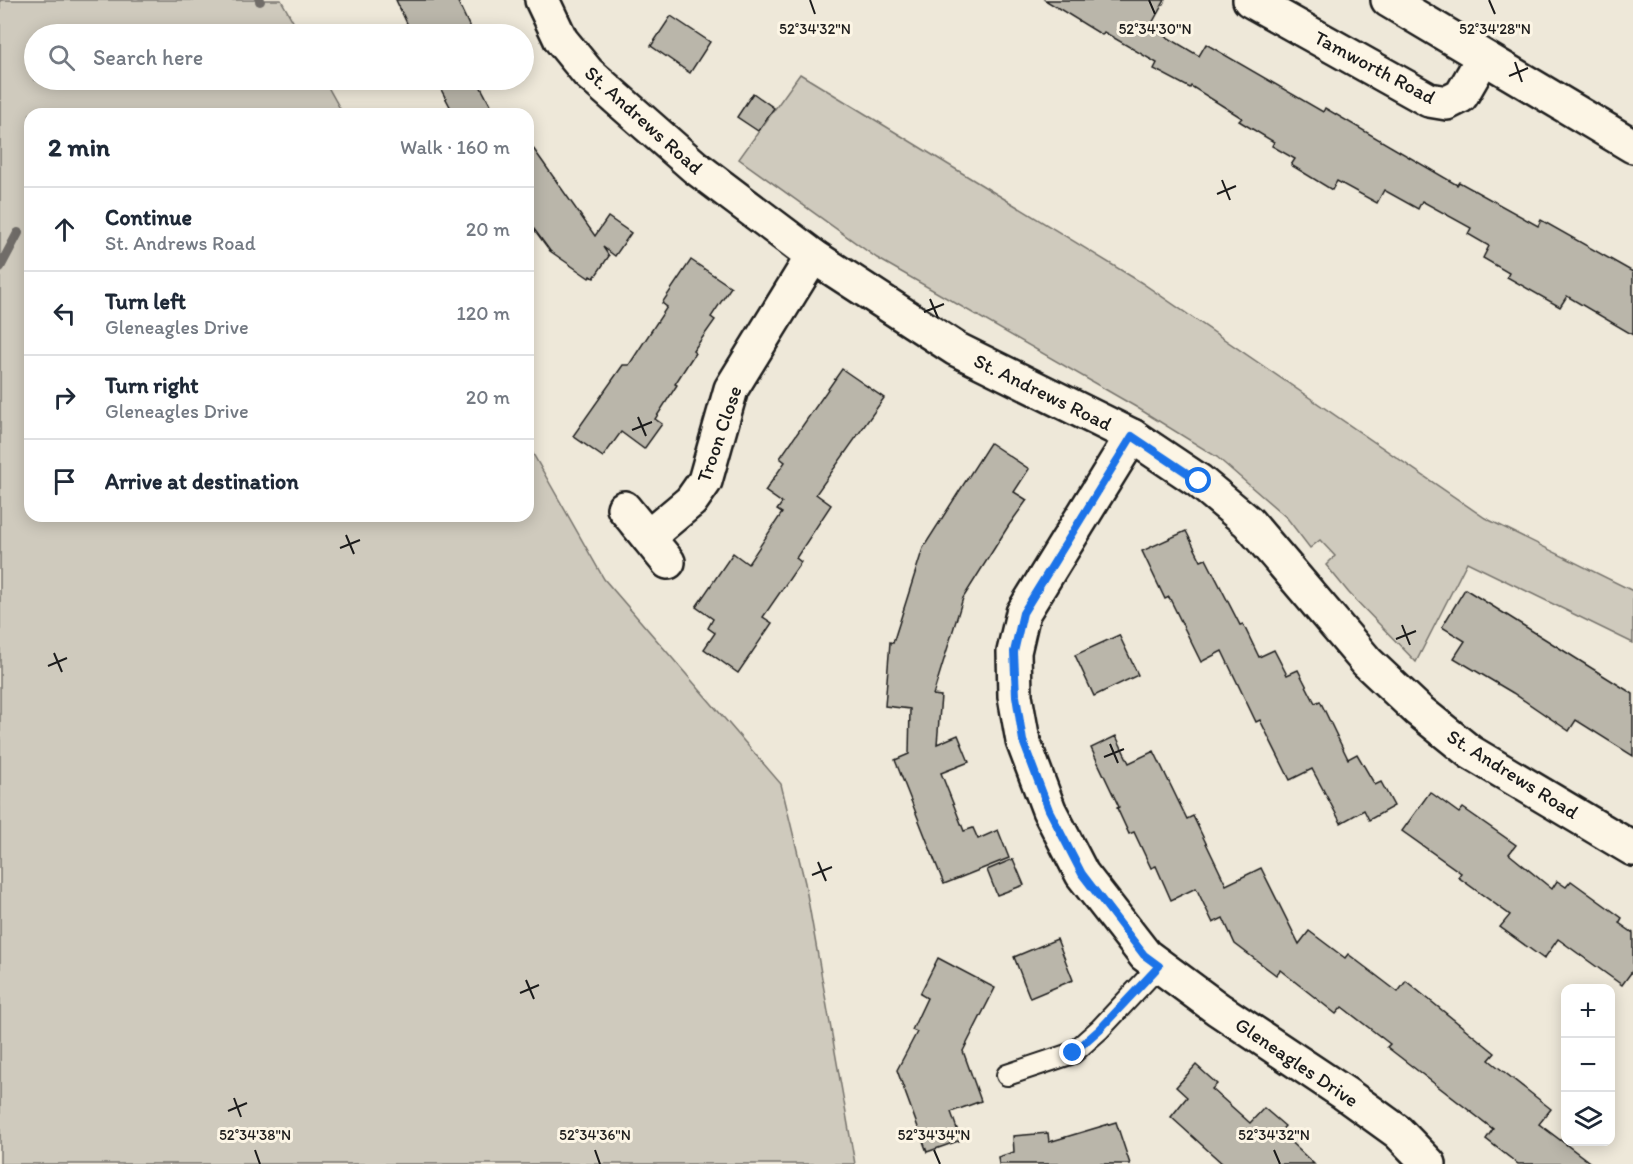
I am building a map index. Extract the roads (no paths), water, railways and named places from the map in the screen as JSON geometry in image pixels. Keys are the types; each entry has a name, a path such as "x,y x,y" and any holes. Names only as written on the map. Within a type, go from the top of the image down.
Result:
{"street":[{"name":"St. Andrews Road","path":"542,0 561,40 588,73 695,167 813,256 956,349 1132,436 1199,481 1248,522 1367,662 1418,710 1470,752 1633,849"},
{"name":"Tamworth Road","path":"1250,0 1429,100 1447,103 1461,96 1483,58"},
{"path":"1388,0 1633,146"},
{"name":"Troon Close","path":"624,508 658,549 705,481 731,389 813,256"},
{"name":"Gleneagles Drive","path":"1132,436 1023,613 1014,652 1016,696 1023,741 1049,810 1082,874 1144,955 1218,1009 1398,1132 1429,1164"}],"lane":[{"path":"1007,1075 1073,1053 1100,1029 1159,966"}],"waterway":[{"path":"0,267 18,233"}]}
